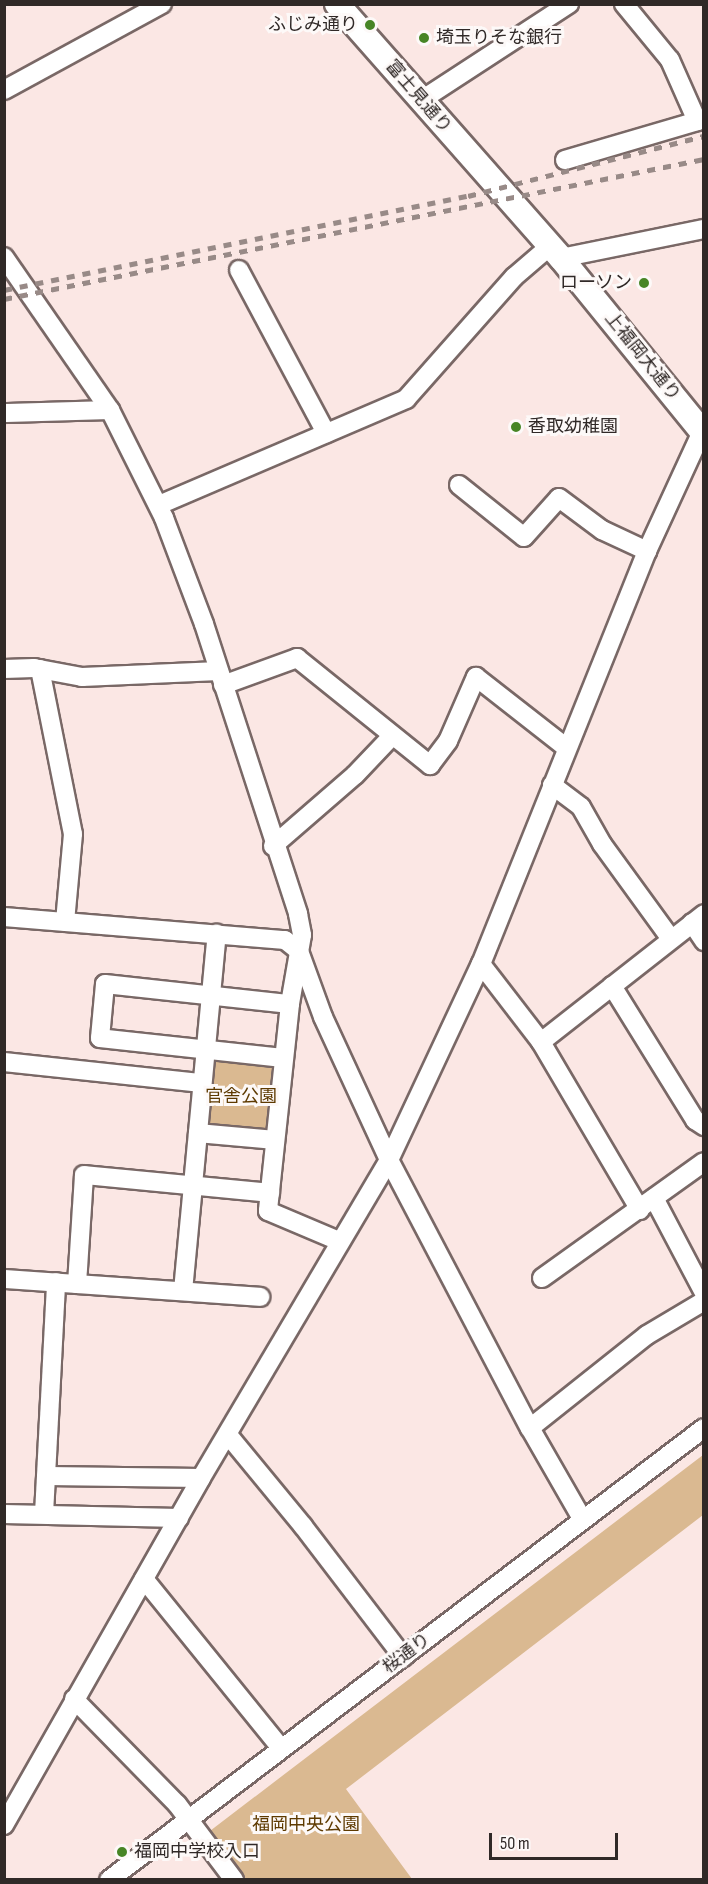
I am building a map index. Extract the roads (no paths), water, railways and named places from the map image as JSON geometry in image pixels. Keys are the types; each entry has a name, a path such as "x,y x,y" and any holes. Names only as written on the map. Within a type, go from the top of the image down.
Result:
{"main road":[{"name":"富士見通り","path":"337,4 504,194"},
{"name":"上福岡大通り","path":"504,194 703,431"}],"street":[{"path":"4,90 162,4"},
{"path":"420,101 569,4"},
{"path":"565,160 700,120 670,60 624,4"},
{"path":"159,505 406,399 514,277 555,252 704,229"},
{"path":"4,257 110,410 159,505 221,678 273,846 298,914 302,935 283,1058 268,1211 339,1241"},
{"path":"239,270 326,433"},
{"path":"4,413 110,410"},
{"path":"4,1826 201,1478 339,1241 389,1160 482,964 647,551 703,431"},
{"path":"459,484 524,537 559,498 602,530 647,551"},
{"path":"4,669 40,669 82,677 221,678 297,658 430,765 448,741 476,676 567,748"},
{"path":"40,669 73,834 64,922"},
{"path":"273,846 355,775 392,736"},
{"path":"552,785 581,807 602,844 671,939"},
{"path":"4,918 285,940 299,951 344,1064 389,1160 530,1428 583,1520"},
{"path":"541,1042 698,918 704,941"},
{"path":"183,1291 217,934"},
{"path":"482,964 541,1042 704,1293"},
{"path":"283,1058 100,1038 105,984 290,1004"},
{"path":"612,986 695,1120 704,1126"},
{"path":"4,1062 202,1083"},
{"path":"198,1133 275,1140"},
{"path":"542,1278 704,1162"},
{"path":"77,1284 84,1175 270,1193"},
{"path":"4,1279 260,1297"},
{"path":"44,1514 56,1282"},
{"path":"530,1428 647,1335 704,1301"},
{"name":"桜通り","path":"110,1880 704,1428"},
{"path":"228,1435 303,1526 403,1657"},
{"path":"47,1476 201,1478"},
{"path":"4,1514 179,1518"},
{"path":"144,1580 281,1749"},
{"path":"74,1700 189,1821 234,1880"}],"railway":[{"path":"4,290 468,196 704,136"},
{"path":"4,299 704,159"}],"place":[{"name":"ふじみ通り","path":"370,25"},
{"name":"埼玉りそな銀行","path":"424,38"},
{"name":"ローソン","path":"644,283"},
{"name":"香取幼稚園","path":"516,427"},
{"name":"福岡中学校入口","path":"122,1852"}],"park label":[{"name":"官舎公園","path":"241,1097"},
{"name":"福岡中央公園","path":"306,1825"}]}
